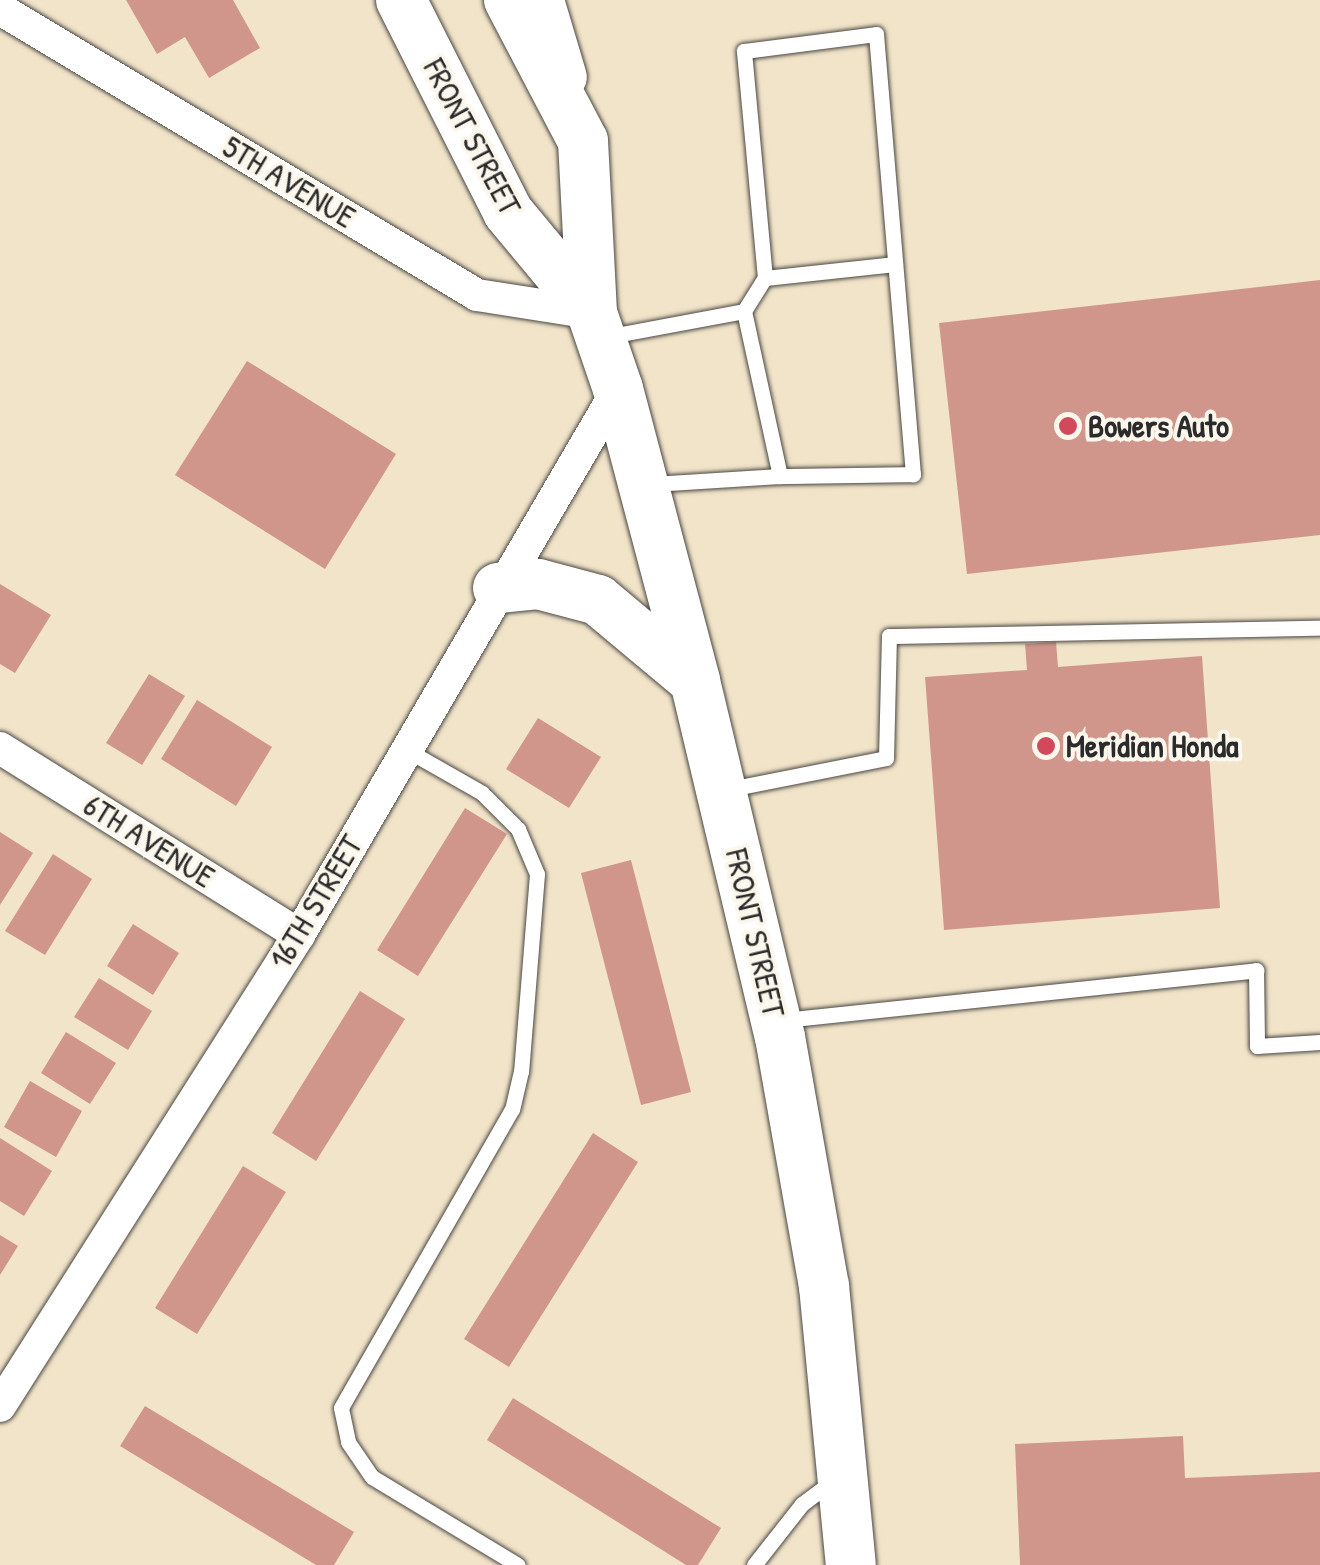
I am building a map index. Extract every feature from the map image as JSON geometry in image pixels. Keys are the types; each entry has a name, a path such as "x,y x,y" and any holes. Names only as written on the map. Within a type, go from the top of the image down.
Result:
{"main road":[{"name":"FRONT STREET","path":"401,0 508,212 596,325"},
{"name":"FRONT STREET","path":"509,0 583,141 596,325 618,389 695,681 776,1020 824,1286 851,1565"},
{"path":"541,0 583,141"},
{"path":"498,588 538,584 598,600 695,681"}],"street":[{"name":"5TH AVENUE","path":"4,10 477,295 596,325"},
{"name":"16TH STREET","path":"0,1406 299,935 498,588 618,389"},
{"name":"6TH AVENUE","path":"0,748 299,935"}],"lane":[{"path":"643,485 780,476 912,474 876,34 744,52 766,278 744,312 780,476"},
{"path":"766,278 896,264"},
{"path":"596,325 744,312"},
{"path":"722,791 886,758 890,636 1320,628"},
{"path":"406,749 482,793 518,828 537,874 521,1071 512,1109 341,1408 348,1442 372,1477 518,1565"},
{"path":"776,1020 1256,970 1257,1046 1320,1042"},
{"path":"754,1565 802,1504 842,1473"}],"building":[{"path":"126,0 233,0 260,48 209,78 185,37 157,54"},
{"path":"1320,280 1320,535 967,574 939,323"},
{"path":"247,361 396,454 325,569 175,475"},
{"path":"0,584 51,615 15,673 0,664"},
{"path":"1056,642 1058,667 1202,656 1220,908 944,930 925,677 1027,670 1025,644"},
{"path":"149,674 185,696 142,765 106,743"},
{"path":"197,700 272,747 236,806 161,759"},
{"path":"538,718 601,757 569,808 506,769"},
{"path":"465,808 507,834 418,976 377,950"},
{"path":"0,832 33,853 0,905"},
{"path":"53,854 92,879 45,955 5,931"},
{"path":"631,860 691,1092 641,1105 581,873"},
{"path":"133,924 179,953 153,995 107,966"},
{"path":"99,978 152,1011 128,1050 74,1017"},
{"path":"360,991 405,1019 316,1161 272,1133"},
{"path":"66,1032 116,1063 90,1104 41,1073"},
{"path":"30,1081 82,1111 56,1157 4,1127"},
{"path":"593,1133 638,1162 509,1367 464,1339"},
{"path":"0,1138 52,1171 24,1216 0,1201"},
{"path":"243,1166 286,1192 197,1334 155,1308"},
{"path":"0,1235 18,1246 0,1275"},
{"path":"513,1398 721,1528 698,1565 686,1565 487,1440"},
{"path":"145,1406 354,1532 334,1565 316,1565 120,1446"},
{"path":"1183,1436 1185,1478 1320,1472 1320,1565 1020,1565 1015,1444"}],"place":[{"name":"Bowers Auto","path":"1068,426"},
{"name":"Meridian Honda","path":"1046,746"}]}
